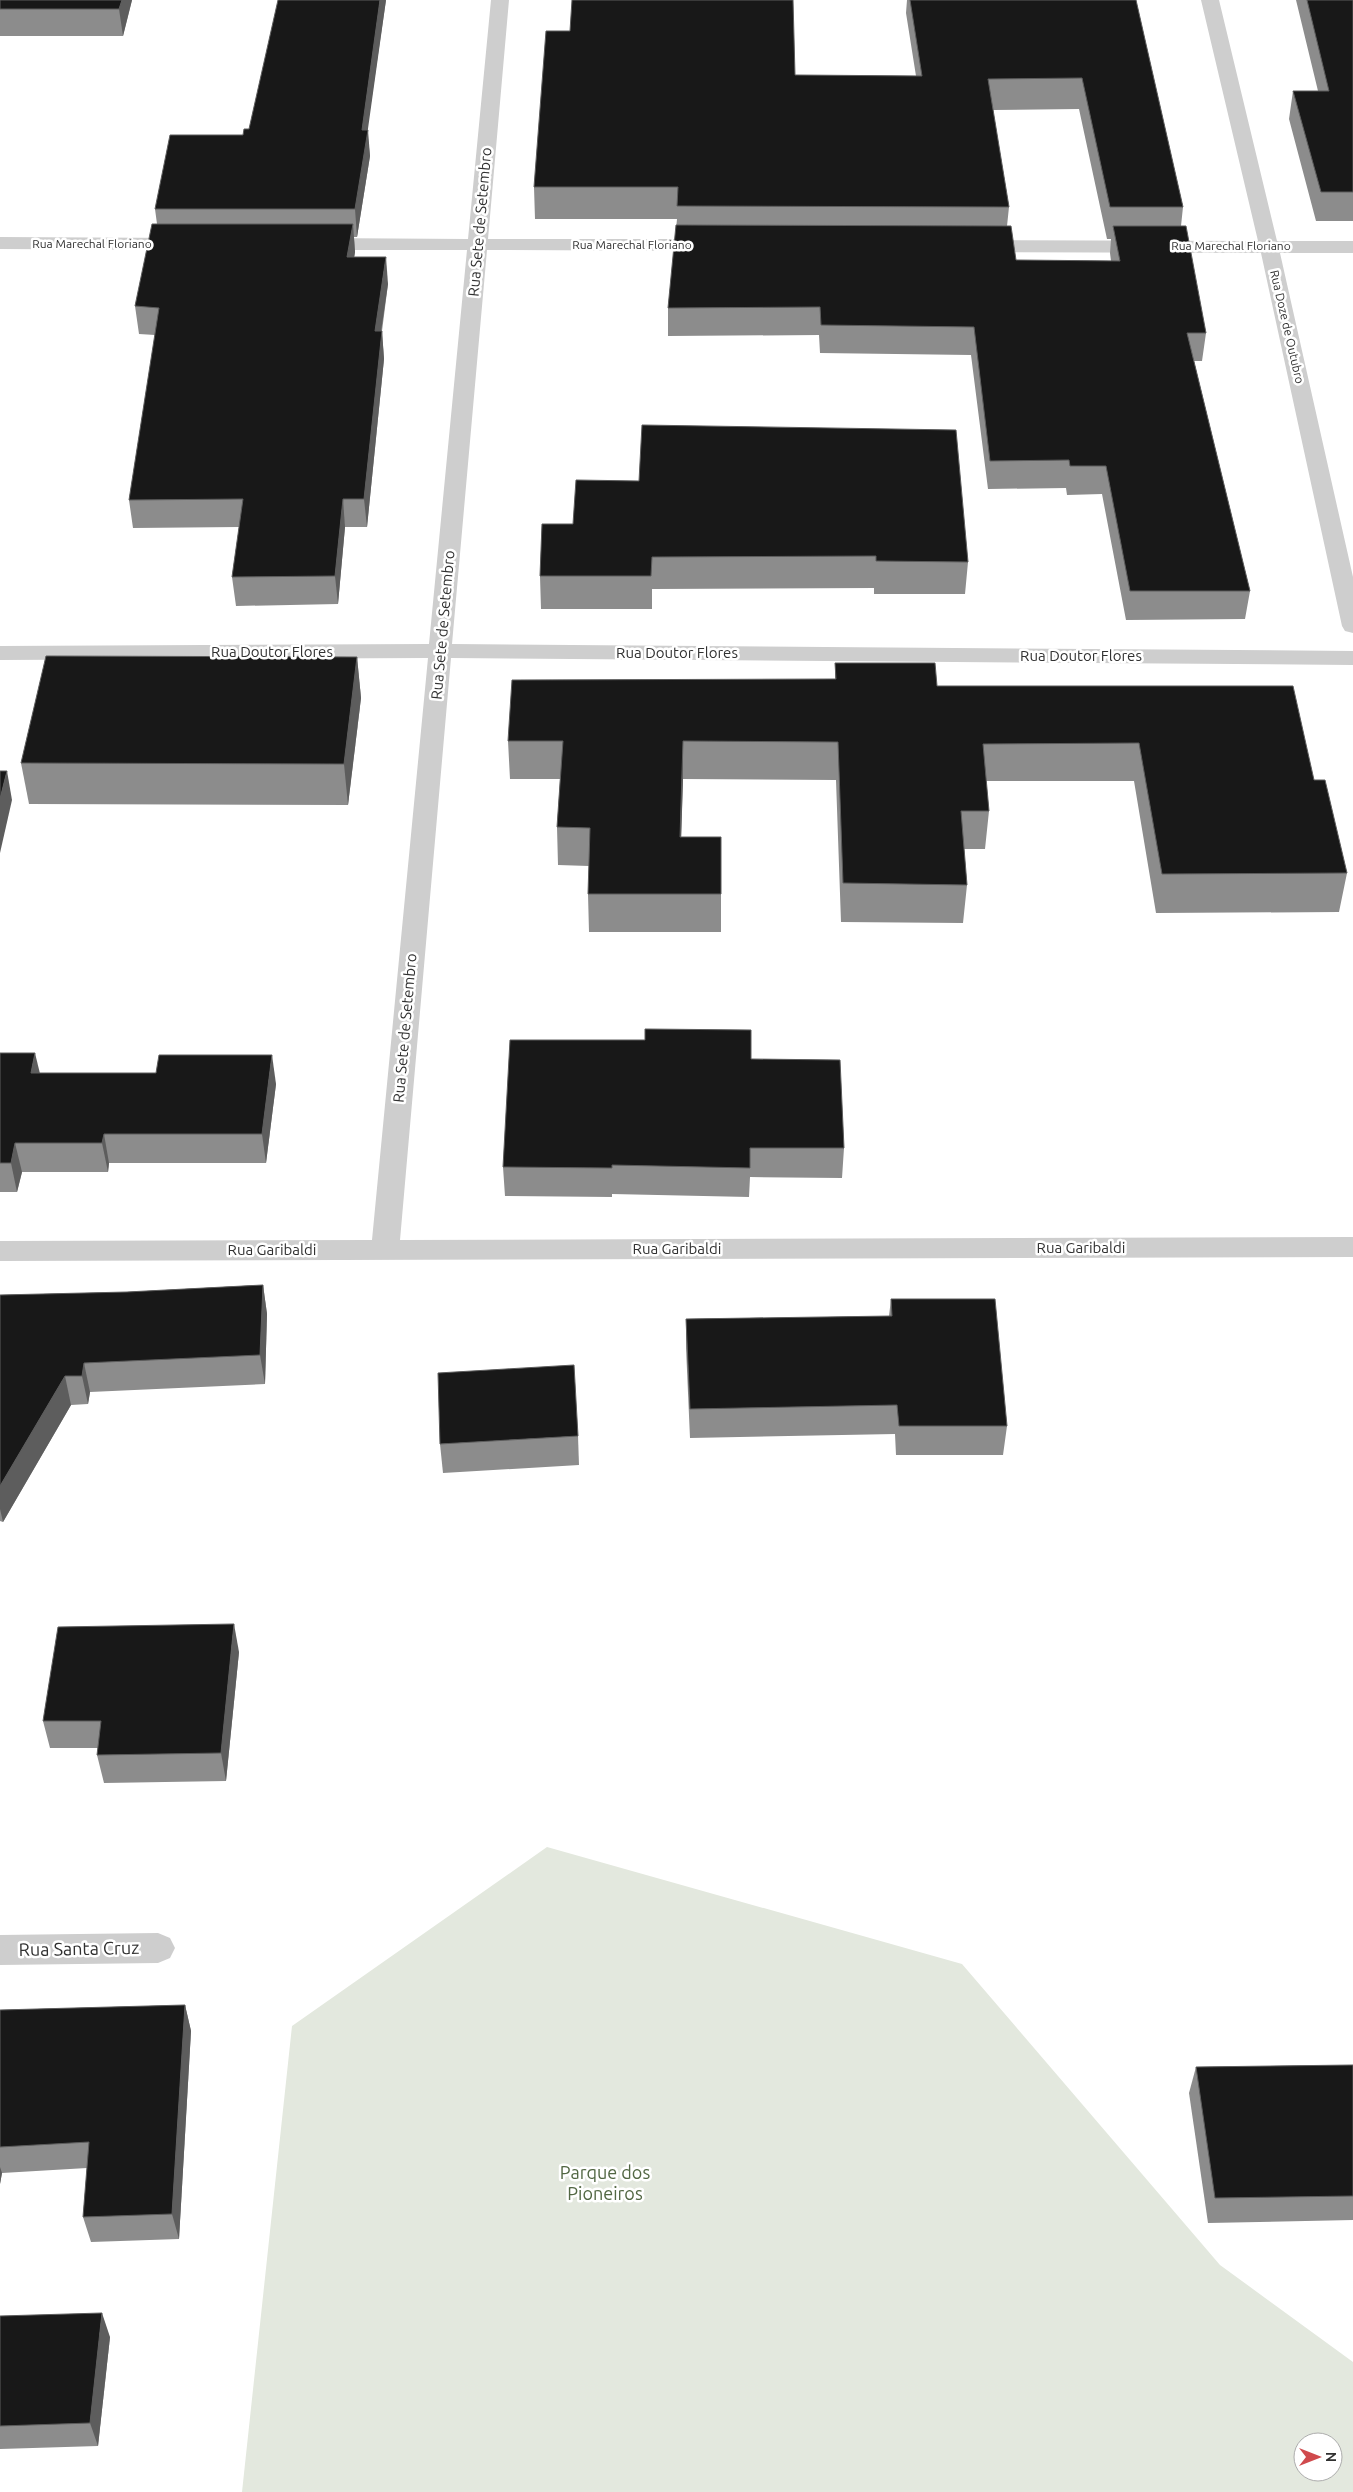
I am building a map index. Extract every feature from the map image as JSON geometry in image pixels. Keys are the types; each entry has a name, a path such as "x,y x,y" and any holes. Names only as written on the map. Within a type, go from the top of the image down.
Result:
{"street":[{"name":"Rua Sete de Setembro","path":"385,1250 500,0"},
{"name":"Rua Doze de Outubro","path":"1210,0 1269,247 1353,626"},
{"name":"Rua Marechal Floriano","path":"0,243 199,244"},
{"name":"Rua Marechal Floriano","path":"299,244 735,245"},
{"name":"Rua Marechal Floriano","path":"962,246 1353,247"},
{"name":"Rua Doutor Flores","path":"0,653 440,651 1353,658"},
{"name":"Rua Garibaldi","path":"0,1250 1353,1247"},
{"name":"Rua Santa Cruz","path":"0,1950 158,1948"}],"green space":[{"name":"Parque dos Pioneiros","path":"547,1847 962,1964 1220,2265 1353,2362 1353,2492 242,2492 292,2026"}],"building":[{"path":"0,0 122,0 119,9 0,9"},
{"path":"278,0 380,0 362,130 368,130 355,209 155,209 170,135 243,135 244,129 249,129"},
{"path":"572,0 793,0 795,75 922,76 910,0 1136,0 1183,207 1110,207 1082,78 988,79 1009,207 677,206 678,187 534,187 546,31 570,31"},
{"path":"1307,0 1353,0 1353,192 1321,192 1293,91 1329,91"},
{"path":"152,224 353,224 347,257 386,257 375,331 382,331 364,499 343,499 335,576 232,577 243,499 129,500 159,308 135,306"},
{"path":"676,225 1011,226 1016,260 1120,261 1113,226 1186,226 1206,333 1187,333 1250,591 1130,591 1106,466 1070,466 1069,460 990,461 974,327 821,325 820,307 668,308"},
{"path":"642,425 956,430 968,562 876,561 876,556 652,557 651,576 540,576 542,524 573,524 576,480 639,481"},
{"path":"46,656 357,657 344,764 21,763"},
{"path":"835,663 935,663 937,686 1293,686 1314,780 1325,780 1347,873 1162,874 1139,743 983,744 989,811 961,811 967,885 843,883 838,742 683,741 680,837 721,837 721,894 588,894 590,828 557,827 563,741 508,741 512,680 836,679"},
{"path":"0,771 7,771 0,799"},
{"path":"645,1029 751,1030 751,1059 840,1060 844,1148 750,1148 750,1168 612,1165 612,1168 503,1167 510,1040 645,1040"},
{"path":"0,1053 35,1053 31,1073 156,1073 159,1055 272,1055 262,1134 104,1134 102,1143 15,1143 11,1163 0,1163"},
{"path":"263,1285 260,1355 84,1363 82,1376 65,1376 0,1486 0,1295 127,1292"},
{"path":"891,1299 995,1299 1007,1426 899,1426 897,1405 690,1409 686,1319 892,1316"},
{"path":"574,1365 578,1436 440,1444 438,1373"},
{"path":"234,1624 221,1753 97,1755 101,1721 43,1721 58,1627"},
{"path":"185,2005 172,2214 83,2217 89,2142 0,2147 0,2010"},
{"path":"1353,2065 1353,2196 1215,2198 1196,2067"},
{"path":"102,2313 90,2423 0,2426 0,2316"}]}
